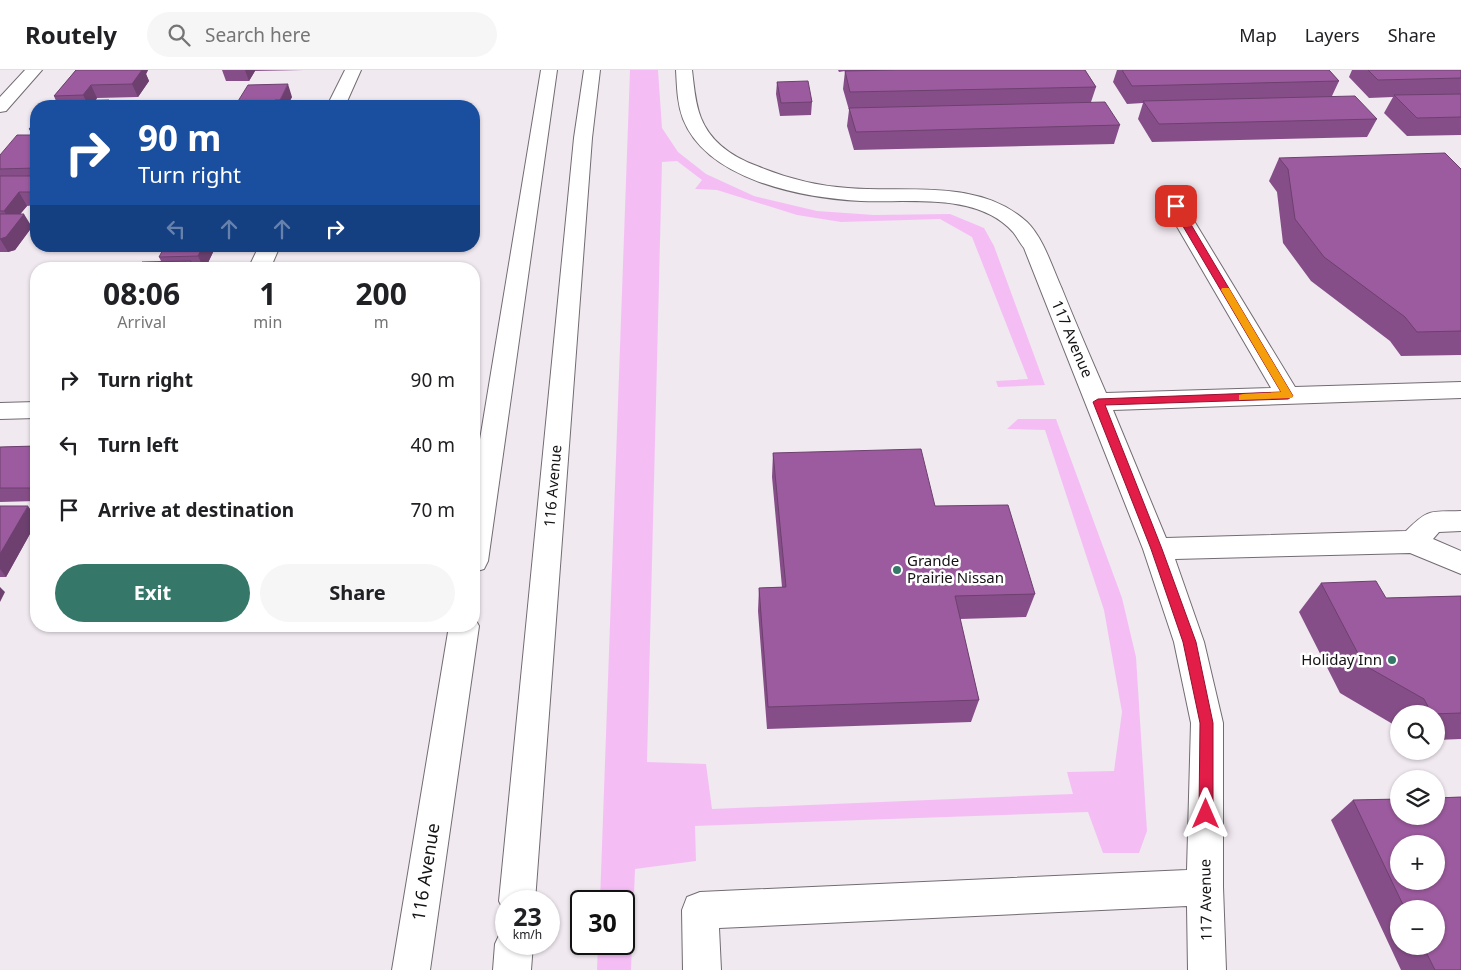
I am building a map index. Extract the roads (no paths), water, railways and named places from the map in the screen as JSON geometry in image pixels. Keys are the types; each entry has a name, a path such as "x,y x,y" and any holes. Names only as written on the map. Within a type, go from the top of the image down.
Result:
{"main road":[{"path":"0,107 34,70"},
{"path":"339,100 353,70"},
{"path":"480,522 549,70"},
{"name":"116 Avenue","path":"519,890 583,138 592,70"},
{"name":"117 Avenue","path":"684,70 688,107 701,137 717,154 737,166 785,184 814,189 861,195 943,195 969,201 996,211 1020,227 1034,248 1157,549 1189,642 1207,723 1205,887 1207,970"},
{"path":"1176,206 1288,396"},
{"path":"1098,402 1461,390"},
{"path":"0,411 30,410"},
{"path":"1413,542 1432,522 1461,521"},
{"path":"1157,549 1413,542 1461,563"},
{"name":"116 Avenue","path":"411,970 463,632"},
{"path":"702,970 700,910 1205,887"},
{"path":"512,970 513,955"}],"place":[{"name":"Grande Prairie Nissan","path":"897,570"},
{"name":"Holiday Inn","path":"1392,660"}]}
